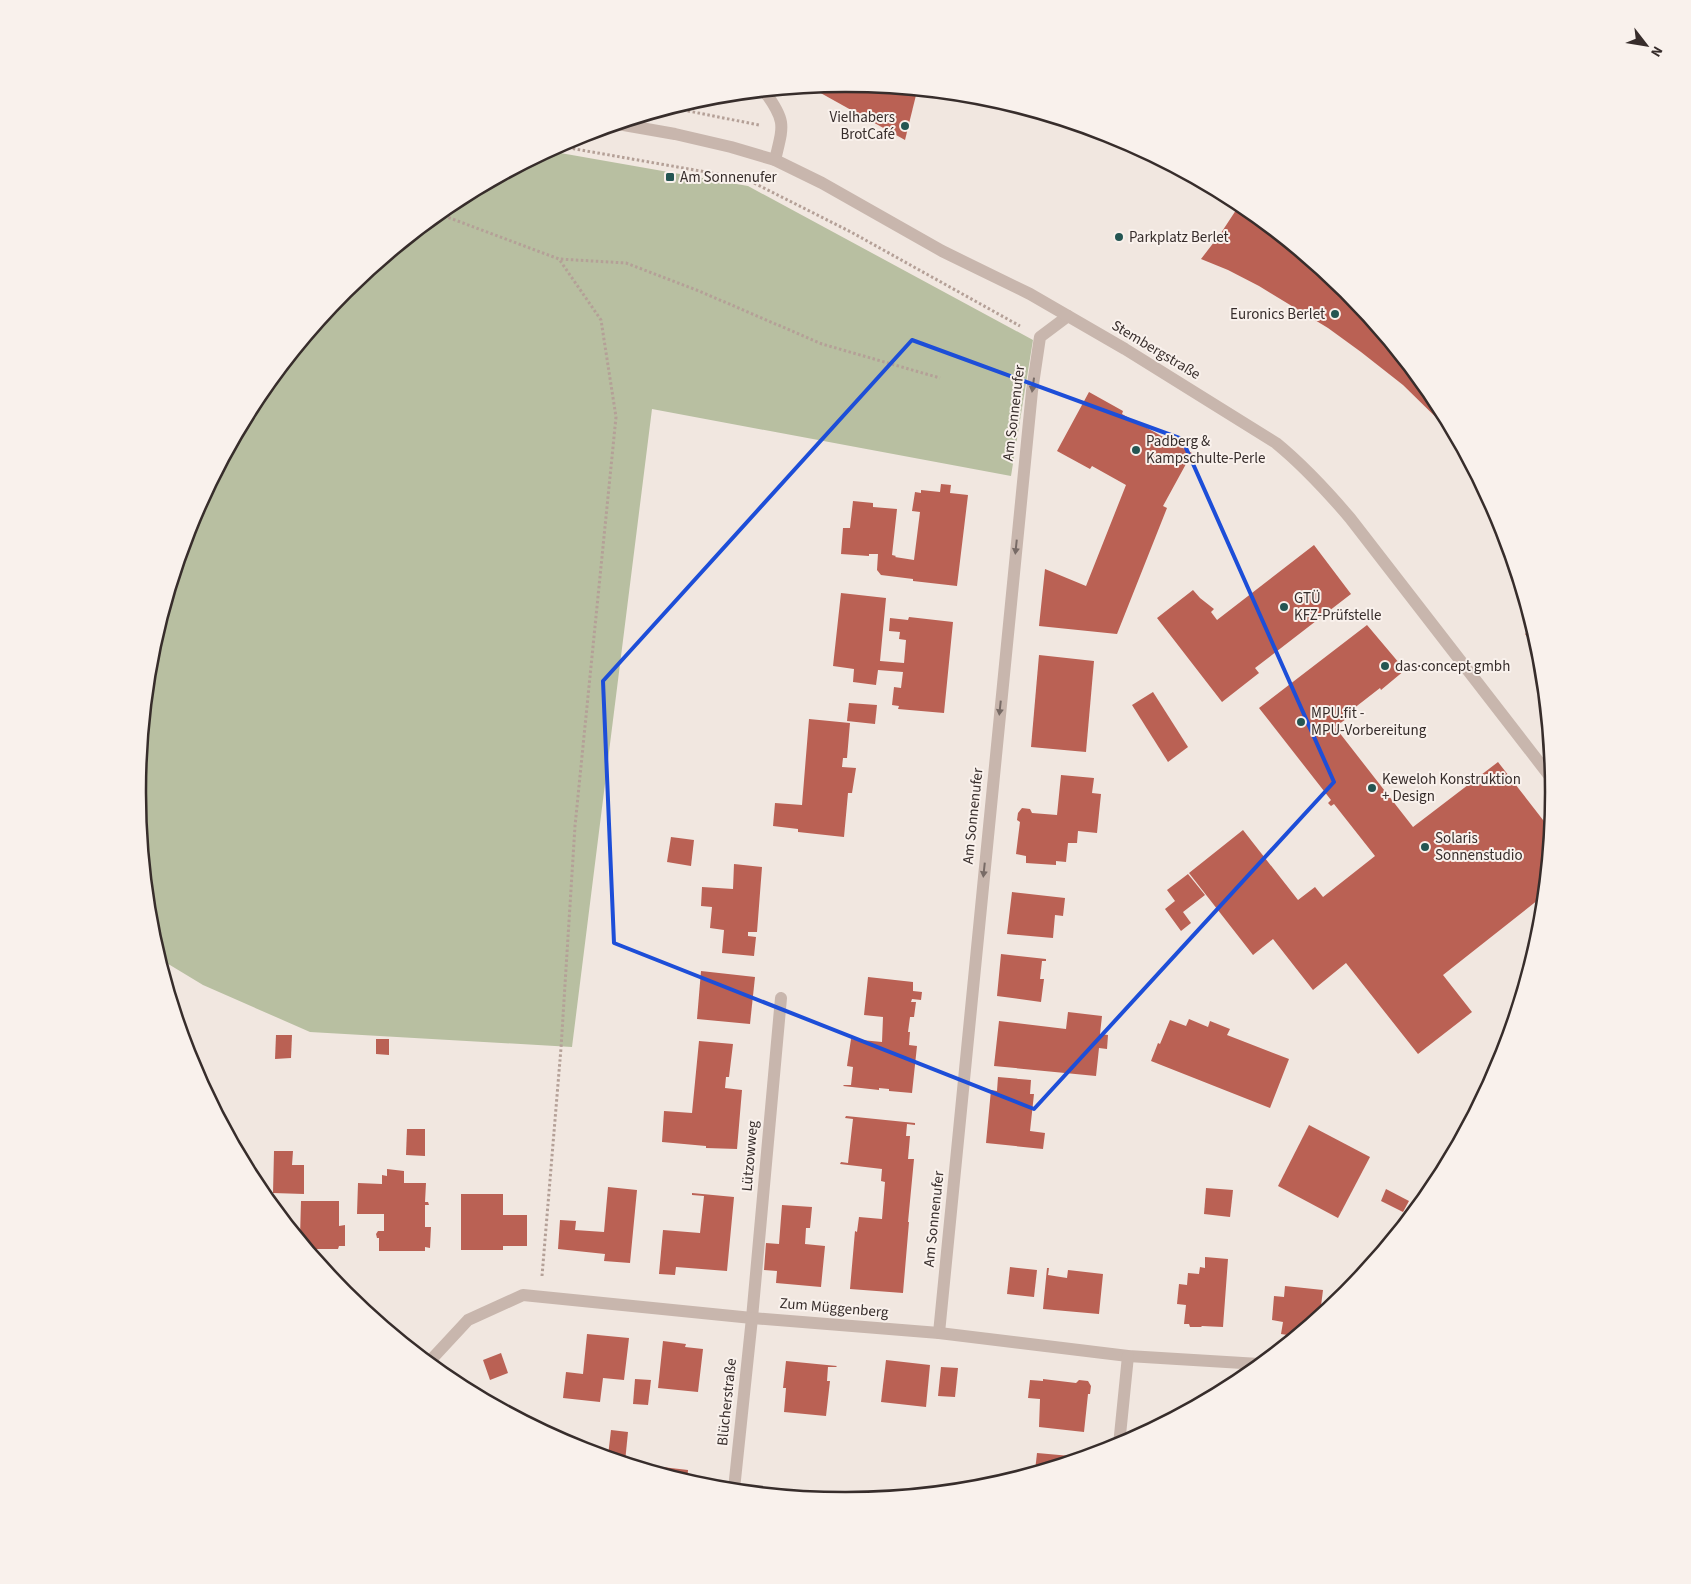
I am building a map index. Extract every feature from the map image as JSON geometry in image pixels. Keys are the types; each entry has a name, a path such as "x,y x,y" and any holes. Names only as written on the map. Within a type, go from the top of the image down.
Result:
{"street":[{"path":"769,97 777,108 781,120 782,130 775,160"},
{"name":"Stembergstraße","path":"631,127 712,143 775,160 822,183 942,251 1030,294 1125,349 1261,434 1298,461 1325,488 1545,769"},
{"path":"1040,337 1068,316"},
{"name":"Am Sonnenufer","path":"939,1333 1031,401 1040,337"},
{"name":"Lützowweg","path":"752,1318 781,998"},
{"name":"Zum Müggenberg","path":"433,1357 468,1320 522,1294 752,1318 939,1333 1128,1356 1249,1363"},
{"name":"Blücherstraße","path":"735,1483 752,1318"},
{"path":"1120,1435 1128,1356"}],"path":[{"path":"687,111 782,130"},
{"path":"572,149 746,179 851,232 1040,337"},
{"path":"447,217 559,259 626,263 699,291 822,344 940,378"},
{"path":"541,1296 561,1048 575,826 616,417 601,320 559,259"}],"highlighted area":[{"path":"912,340 1182,439 1334,782 1034,1109 614,943 603,681"}],"green space":[{"path":"562,153 748,186 1033,340 1011,476 652,409 572,1047 310,1032 203,985 168,964 159,928 147,838 147,746 159,656 170,611 183,567 199,524 240,442 264,403 291,366 351,297 384,266 420,237 457,210 496,186"}],"building":[{"path":"846,92 916,96 905,140 821,93"},
{"name":"Euronics Berlet","path":"1235,211 1307,266 1340,297 1371,331 1400,366 1436,417 1403,385 1328,328 1259,286 1201,259"},
{"path":"1089,392 1123,411 1122,414 1192,453 1163,506 1167,508 1117,634 1039,626 1045,569 1086,586 1126,485 1092,466 1090,469 1057,451"},
{"path":"941,484 951,485 950,493 968,495 957,586 881,575 877,570 878,554 869,554 869,556 841,554 843,528 850,528 853,501 873,503 873,507 897,509 892,555 914,560 920,512 912,511 915,492 921,493 921,490 940,492"},
{"name":"GTÜ KFZ-Prüfstelle","path":"1314,545 1351,594 1255,668 1259,673 1222,702 1157,618 1193,590 1214,609 1211,612 1217,620"},
{"path":"841,593 886,598 880,661 904,663 906,640 899,639 900,632 889,631 890,618 908,620 909,617 953,622 944,713 898,709 899,706 892,705 894,687 901,688 903,672 878,670 876,685 853,682 854,669 833,666"},
{"path":"1367,625 1405,670 1381,690 1380,688 1344,716 1346,719 1335,727 1413,827 1498,762 1544,822 1536,901 1443,975 1472,1012 1418,1054 1346,963 1313,990 1273,939 1253,955 1189,873 1243,830 1298,900 1315,887 1323,897 1375,856 1334,804 1331,806 1328,803 1331,800 1259,708"},
{"path":"1039,655 1094,661 1086,752 1031,747"},
{"path":"1153,692 1188,747 1168,762 1132,705"},
{"path":"849,703 877,705 875,724 847,721"},
{"path":"809,719 850,723 847,758 843,758 842,767 856,768 852,793 848,793 844,837 798,832 798,829 773,826 775,803 802,805"},
{"path":"1061,775 1094,778 1092,793 1101,794 1097,833 1078,831 1077,843 1068,843 1066,862 1056,861 1056,865 1026,863 1026,856 1016,854 1020,822 1017,820 1018,813 1022,808 1030,809 1032,813 1057,815"},
{"path":"671,837 694,840 691,866 667,862"},
{"path":"734,864 762,867 757,932 748,932 748,936 756,937 754,956 722,953 724,930 710,928 712,907 701,906 702,887 733,889"},
{"path":"1188,874 1205,895 1183,912 1191,923 1181,931 1165,909 1175,901 1167,890"},
{"path":"1012,892 1065,898 1063,916 1055,915 1053,938 1007,934"},
{"path":"1001,954 1046,959 1046,961 1042,961 1040,979 1044,979 1041,1002 997,996"},
{"path":"701,971 755,977 750,1024 697,1019"},
{"path":"868,977 913,982 913,991 922,992 921,1000 912,999 911,1002 916,1002 914,1017 910,1017 908,1032 910,1032 909,1045 917,1046 912,1093 889,1091 889,1089 879,1088 879,1090 843,1086 851,1085 853,1067 847,1066 851,1039 882,1042 883,1017 864,1015"},
{"path":"1068,1012 1102,1016 1100,1034 1108,1035 1107,1049 1099,1048 1096,1076 994,1066 999,1021 1066,1029"},
{"path":"1189,1019 1208,1027 1210,1021 1230,1029 1227,1035 1289,1059 1270,1108 1151,1061 1170,1020 1186,1026"},
{"path":"276,1035 292,1035 291,1058 275,1059"},
{"path":"376,1039 389,1039 389,1055 376,1054"},
{"path":"699,1041 733,1044 729,1077 726,1077 725,1088 742,1090 737,1149 706,1148 706,1146 662,1142 664,1111 692,1113"},
{"path":"998,1077 1031,1080 1030,1094 1034,1094 1030,1131 1045,1133 1043,1149 986,1143 991,1090 997,1091"},
{"path":"846,1116 915,1123 915,1125 907,1124 906,1136 910,1136 908,1159 914,1159 903,1293 850,1289 855,1231 857,1232 859,1217 882,1219 885,1182 881,1181 882,1169 840,1164 841,1162 848,1163 853,1119 845,1118"},
{"path":"1309,1125 1370,1157 1338,1218 1278,1186"},
{"path":"407,1129 425,1129 425,1156 406,1155"},
{"path":"274,1151 293,1151 292,1165 304,1165 304,1194 273,1193"},
{"path":"387,1169 404,1171 404,1183 426,1183 425,1202 428,1202 429,1205 425,1205 425,1227 431,1227 430,1248 425,1247 425,1251 379,1251 379,1238 377,1238 376,1234 378,1231 384,1231 384,1214 357,1214 358,1183 382,1184 382,1175 387,1176"},
{"path":"608,1187 637,1190 630,1263 604,1261 605,1254 558,1249 560,1220 576,1221 575,1230 604,1232"},
{"path":"1206,1188 1233,1190 1230,1217 1204,1214"},
{"path":"1386,1189 1409,1201 1403,1212 1381,1201"},
{"path":"692,1193 734,1197 727,1271 676,1267 675,1275 659,1274 663,1230 700,1233 704,1196 692,1195"},
{"path":"461,1194 503,1194 503,1215 527,1215 527,1246 503,1246 503,1250 461,1250"},
{"path":"301,1201 339,1201 339,1226 345,1225 345,1246 339,1246 338,1249 317,1249 300,1229"},
{"path":"782,1205 812,1207 810,1228 806,1228 805,1244 825,1246 821,1287 776,1283 777,1271 764,1270 766,1243 779,1244"},
{"path":"1205,1257 1228,1259 1223,1327 1190,1327 1189,1324 1184,1324 1186,1305 1177,1304 1179,1284 1187,1285 1188,1273 1199,1274 1200,1267 1205,1268"},
{"path":"1010,1267 1037,1270 1034,1297 1007,1294"},
{"path":"1047,1268 1049,1268 1048,1275 1067,1278 1068,1270 1103,1274 1099,1314 1043,1309"},
{"path":"1285,1286 1323,1290 1321,1305 1286,1335 1281,1334 1283,1322 1272,1320 1274,1296 1284,1297"},
{"path":"587,1334 629,1338 624,1380 603,1378 600,1402 563,1398 566,1372 583,1374"},
{"path":"663,1341 686,1344 685,1347 703,1349 698,1392 658,1388"},
{"path":"501,1353 508,1373 490,1380 483,1360"},
{"path":"886,1360 930,1365 926,1407 881,1402"},
{"path":"786,1361 837,1366 828,1367 827,1381 830,1381 826,1416 784,1412 786,1388 783,1388"},
{"path":"941,1367 958,1368 955,1397 938,1396"},
{"path":"635,1379 651,1380 648,1405 633,1404"},
{"path":"1043,1379 1076,1383 1079,1380 1088,1381 1091,1386 1090,1394 1088,1394 1084,1432 1039,1427 1040,1399 1028,1398 1030,1380 1043,1381"},
{"path":"611,1430 628,1432 626,1456 609,1449"},
{"path":"1037,1453 1065,1456 1036,1465"},
{"path":"662,1467 688,1470 688,1473 664,1468"}],"place":[{"name":"Vielhabers BrotCafé","path":"905,126"},
{"name":"Am Sonnenufer","path":"670,177"},
{"name":"Parkplatz Berlet","path":"1119,237"},
{"name":"Euronics Berlet","path":"1335,314"},
{"name":"Padberg & Kampschulte-Perle","path":"1136,450"},
{"name":"GTÜ KFZ-Prüfstelle","path":"1284,607"},
{"name":"das·concept gmbh","path":"1385,666"},
{"name":"MPU.fit - MPU-Vorbereitung","path":"1301,722"},
{"name":"Keweloh Konstruktion + Design","path":"1372,788"},
{"name":"Solaris Sonnenstudio","path":"1425,847"}]}
